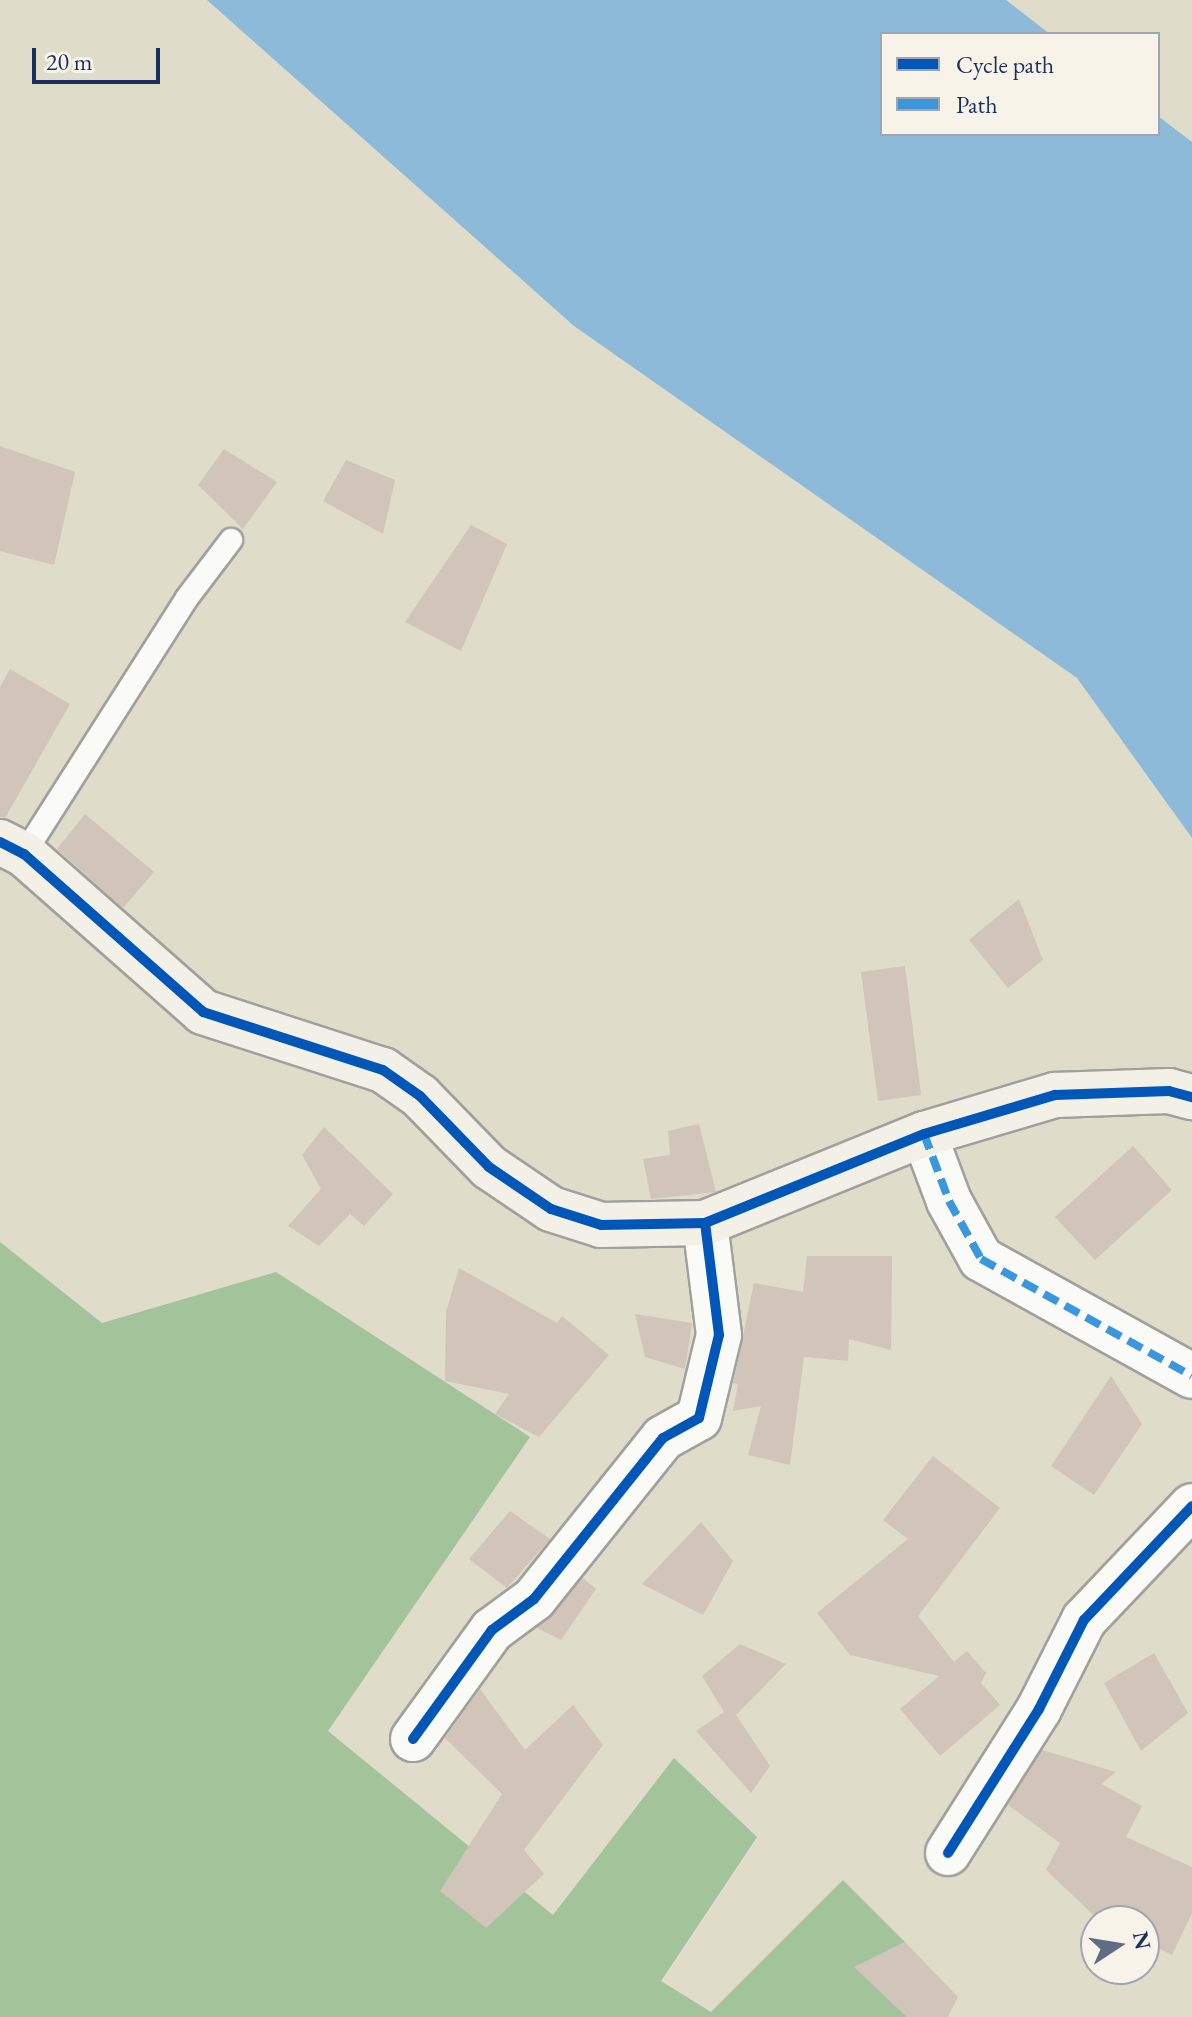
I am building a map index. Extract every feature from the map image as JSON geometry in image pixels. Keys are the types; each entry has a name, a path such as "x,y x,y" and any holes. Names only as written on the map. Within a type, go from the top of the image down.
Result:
{"street":[{"path":"12,848 203,1012 383,1070 420,1096 489,1167 551,1209 601,1225 705,1223 924,1134 1055,1095 1169,1091 1192,1097"},
{"path":"924,1134 949,1201 981,1259 1192,1376"},
{"path":"413,1739 492,1630 534,1599 663,1438 699,1418 719,1335 705,1223"},
{"path":"948,1853 1039,1709 1084,1620 1192,1506"}],"lane":[{"path":"12,848 231,540"}],"green space":[{"path":"0,1242 102,1323 276,1272 530,1437 328,1731 553,1915 674,1758 757,1837 661,1981 711,2012 843,1880 905,1942 855,1967 907,2017 0,2017"}],"water":[{"path":"207,0 1006,0 1047,32 880,32 880,136 1160,136 1160,118 1192,142 1192,838 1077,678 574,326"}],"building":[{"path":"0,446 75,472 54,565 0,551"},
{"path":"224,449 277,482 243,529 198,485"},
{"path":"346,460 395,480 383,534 323,501"},
{"path":"471,525 507,544 461,651 405,622"},
{"path":"10,669 70,704 5,818 0,817 0,687"},
{"path":"85,814 154,872 123,908 57,849"},
{"path":"1019,899 1043,960 1008,988 969,940"},
{"path":"905,966 921,1095 878,1101 861,972"},
{"path":"699,1124 716,1192 651,1199 643,1159 670,1155 668,1131"},
{"path":"324,1127 393,1194 364,1226 350,1214 319,1246 288,1226 321,1189 302,1155"},
{"path":"1133,1146 1172,1190 1095,1260 1055,1217"},
{"path":"807,1256 892,1256 891,1350 849,1339 848,1361 804,1357 790,1465 748,1455 761,1406 733,1411 738,1384 733,1383 754,1283 803,1292"},
{"path":"459,1268 557,1323 562,1316 609,1355 539,1437 495,1414 509,1394 445,1381 446,1312"},
{"path":"635,1314 692,1323 685,1369 645,1357"},
{"path":"1111,1376 1142,1424 1094,1495 1051,1466"},
{"path":"933,1456 1000,1508 918,1616 954,1662 967,1651 986,1673 981,1683 1000,1705 940,1756 900,1709 939,1676 850,1655 817,1613 908,1539 883,1520"},
{"path":"510,1511 550,1539 507,1588 469,1559"},
{"path":"701,1522 733,1561 703,1615 642,1584"},
{"path":"583,1578 596,1589 561,1640 537,1628"},
{"path":"740,1644 786,1664 736,1715 770,1766 751,1793 696,1731 724,1712 702,1676"},
{"path":"1154,1653 1188,1713 1141,1751 1104,1683"},
{"path":"480,1689 525,1750 573,1705 603,1745 524,1850 544,1874 486,1928 440,1891 502,1794 445,1738"},
{"path":"1042,1750 1116,1772 1101,1784 1142,1806 1126,1837 1192,1867 1192,1913 1172,1955 1160,1949 1160,1905 1083,1905 1046,1870 1060,1843 1008,1805"},
{"path":"905,1942 958,1997 948,2017 907,2017 854,1967"}],"marked path":[{"path":"924,1134 949,1201 981,1259 1192,1376"}],"cycle path":[{"path":"0,842 24,854 203,1012 383,1070 420,1096 489,1167 551,1209 601,1225 705,1223 924,1134 1055,1095 1169,1091 1192,1097"},
{"path":"413,1739 492,1630 534,1599 663,1438 699,1418 719,1335 705,1223"},
{"path":"948,1853 1039,1709 1084,1620 1192,1506"}]}
